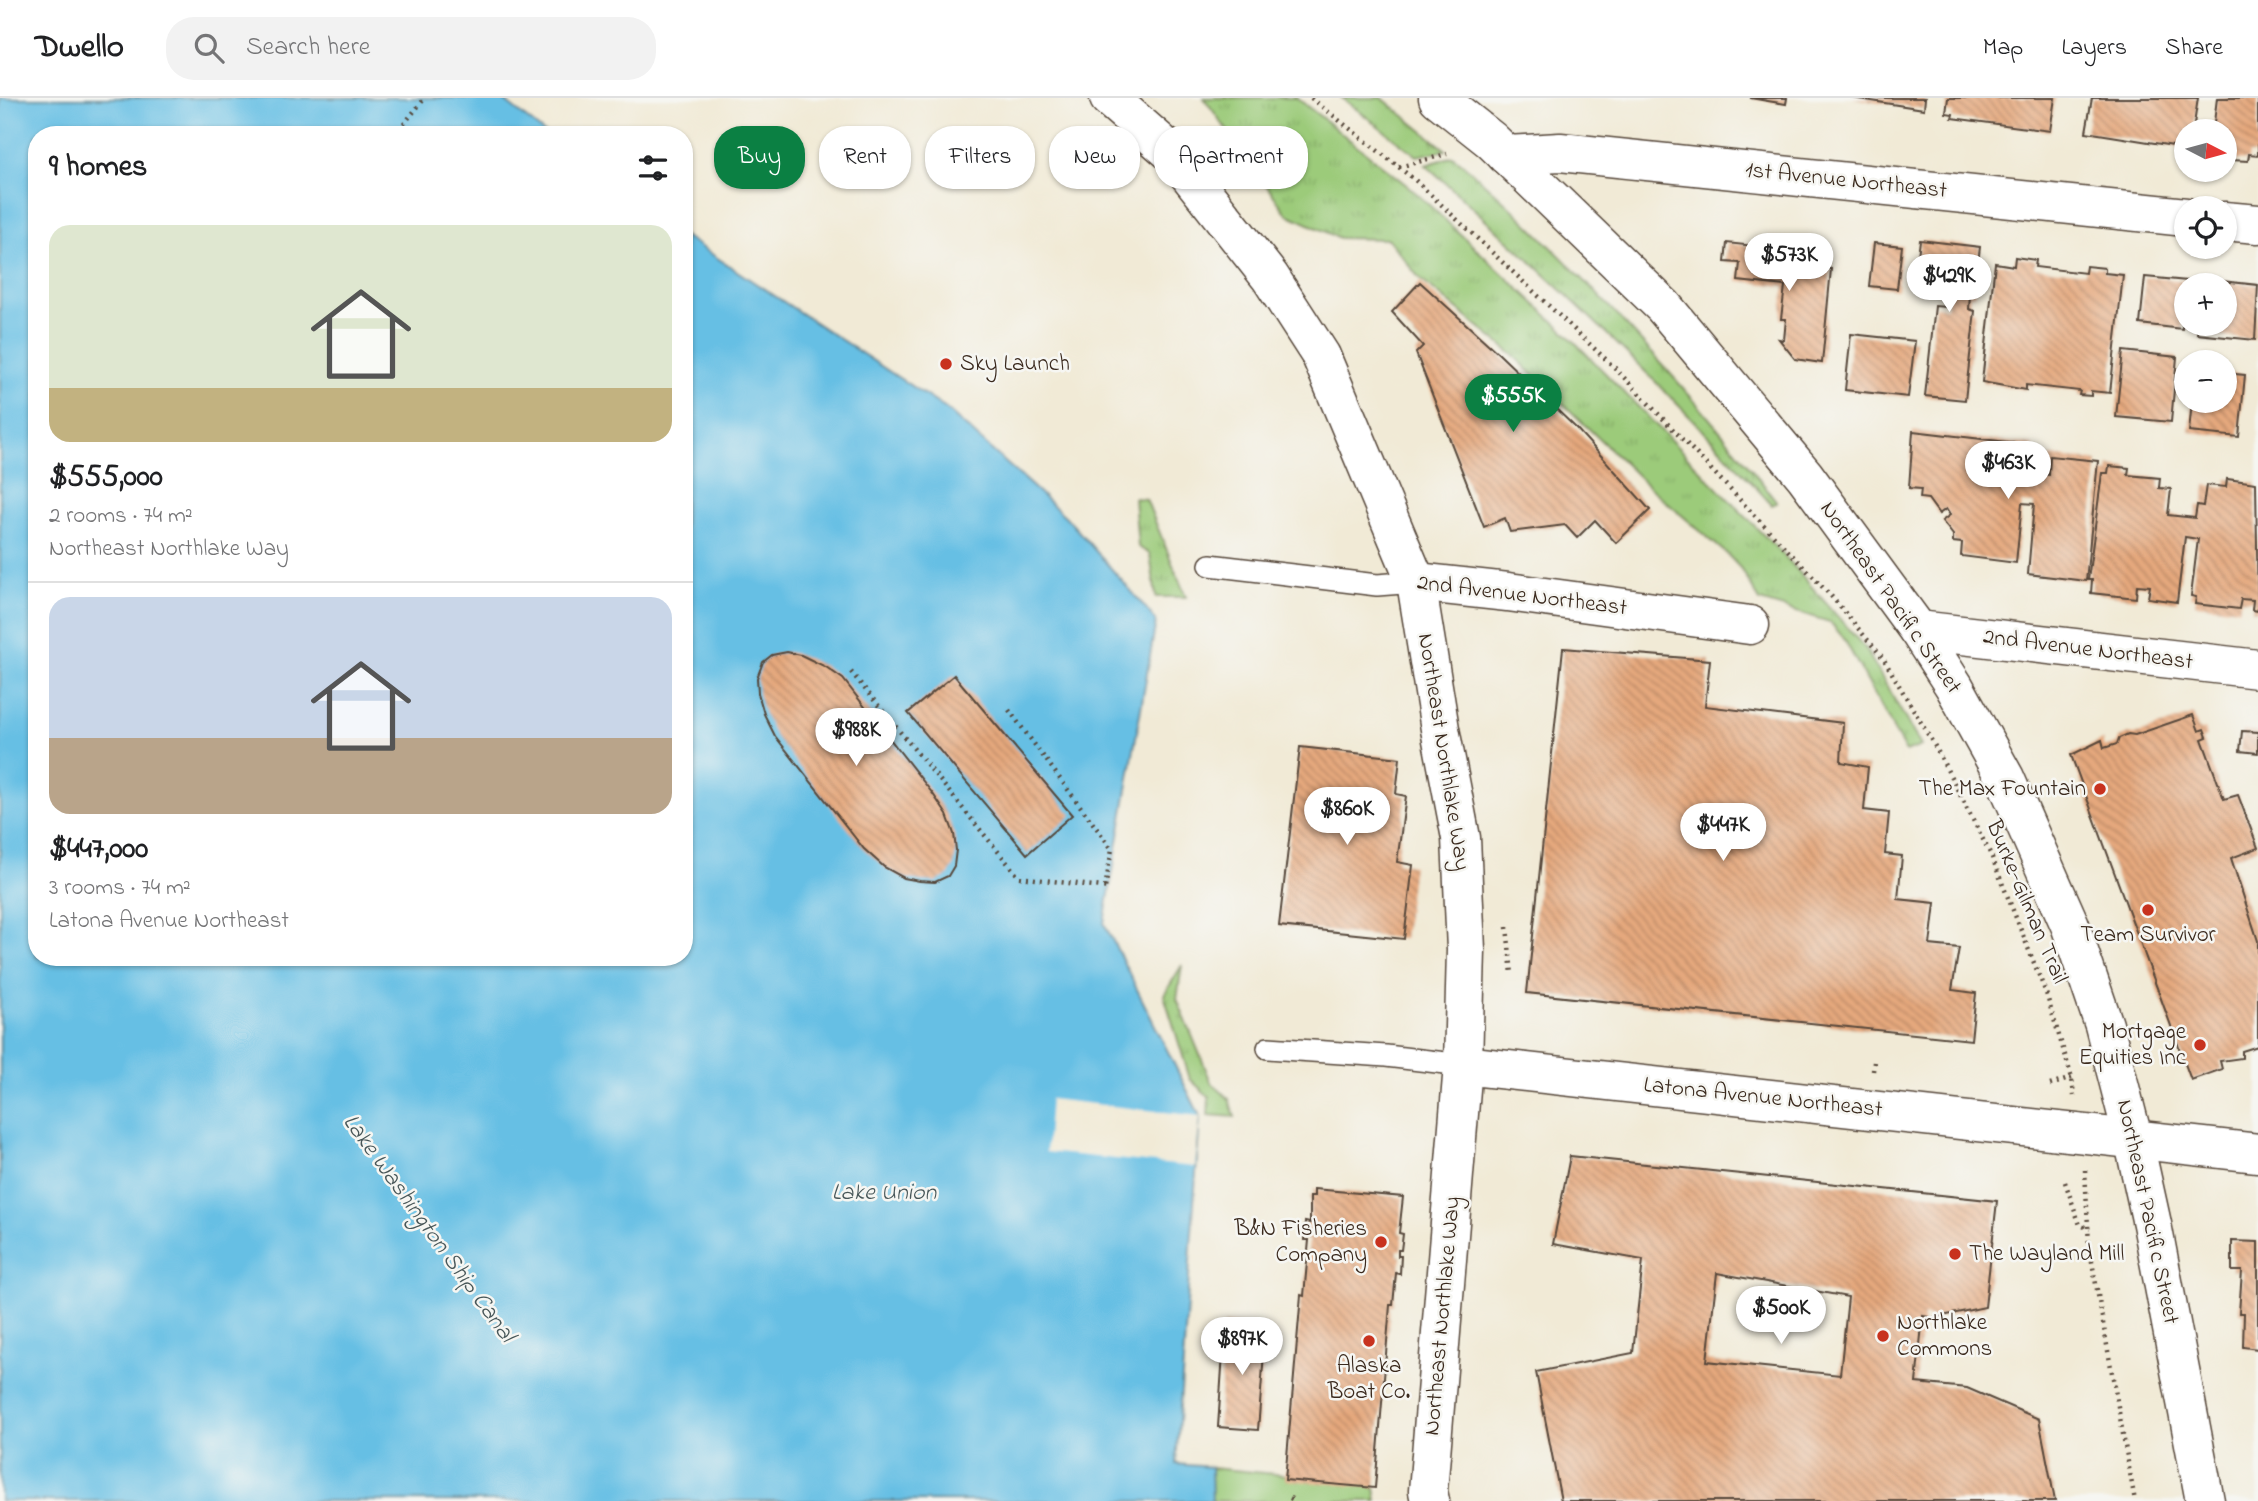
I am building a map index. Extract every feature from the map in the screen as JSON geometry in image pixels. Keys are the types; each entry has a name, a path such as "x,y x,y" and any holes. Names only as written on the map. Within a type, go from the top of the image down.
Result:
{"street":[{"name":"Northeast Northlake Way","path":"1109,98 1172,153 1270,277 1321,356 1416,582 1461,838 1466,950 1463,1065 1430,1501"},
{"name":"Northeast Pacific Street","path":"1438,98 1506,155 1663,306 1805,476 1918,630 1954,686 2005,778 2050,877 2079,950 2104,1026 2133,1138 2205,1501"},
{"name":"1st Avenue Northeast","path":"1506,155 1560,152 2174,216"},
{"path":"2237,222 2258,224"},
{"name":"2nd Avenue Northeast","path":"1416,582 1750,625"},
{"name":"2nd Avenue Northeast","path":"1918,630 2258,669"},
{"name":"Latona Avenue Northeast","path":"1463,1065 2258,1153"}],"lane":[{"name":"2nd Avenue Northeast","path":"1210,565 1377,585 1416,582"},
{"name":"Latona Avenue Northeast","path":"1268,1048 1386,1056 1463,1065"}],"path":[{"path":"402,126 425,98"},
{"name":"Burke-Gilman Trail","path":"1311,98 1399,167 1614,367 1830,596 1883,658 1936,748 1991,855 2046,993 2074,1092"},
{"path":"1399,167 1449,154"},
{"path":"851,672 1018,877 1108,888 1112,849 1009,710"},
{"path":"1873,1071 1874,1062"},
{"path":"2050,1085 2072,1078"},
{"path":"2085,1166 2089,1245 2135,1501"},
{"path":"2065,1182 2080,1225 2090,1229"}],"green space":[{"path":"1204,98 1297,98 1413,190 1561,328 1790,562 1865,648 1921,746 1906,752 1843,637 1830,622 1760,601 1742,570 1727,554 1650,488 1512,354 1420,279 1388,239 1339,238 1287,214 1269,189 1308,189 1308,126 1224,126"},
{"path":"1342,98 1382,98 1446,150 1417,156"},
{"path":"1453,156 1511,208 1603,300 1693,399 1777,502 1772,505 1604,330 1426,165"},
{"path":"1134,498 1146,499 1186,597 1156,597 1150,554 1138,547"},
{"path":"1182,965 1177,999 1211,1082 1229,1099 1235,1117 1208,1115 1209,1097 1190,1079 1164,995"},
{"path":"1211,1468 1286,1475 1375,1488 1377,1501 1212,1501"}],"water":[{"name":"Lake Union","path":"0,98 501,98 536,126 28,126 28,966 693,966 693,242 946,409 1066,517 1156,621 1104,923 1200,1116 1176,1464 1211,1467 1212,1501 0,1501"}],"pier":[{"path":"1050,1099 1200,1116 1195,1167 1046,1152"}],"building":[{"path":"1750,98 1787,98 1786,104"},
{"path":"1852,98 1925,98 1924,109"},
{"path":"1948,98 2055,98 2050,131 1952,118 1953,114 1946,113"},
{"path":"2092,98 2198,98 2195,119 2174,119 2174,146 2086,132"},
{"path":"2217,98 2258,98 2258,155 2249,154 2248,161 2237,160 2237,119 2214,119"},
{"path":"1755,238 1785,241 1784,248 1797,250 1796,266 1831,269 1822,363 1795,359 1779,339 1784,340 1786,319 1781,319 1785,286 1738,281 1740,263 1725,262 1727,243 1754,246"},
{"path":"1920,240 1980,247 1974,295 1970,294 1969,309 1975,311 1965,400 1925,396 1935,306 1946,307 1948,292 1914,288"},
{"path":"1874,243 1902,246 1897,289 1869,286"},
{"path":"2015,257 2036,260 2035,267 2085,273 2086,266 2105,268 2105,273 2123,275 2110,393 2091,391 2091,396 2079,395 2080,391 2026,385 2026,390 1982,382 1995,263 2014,266"},
{"path":"2145,277 2174,280 2174,328 2140,324"},
{"path":"1420,282 1576,428 1650,510 1616,543 1595,520 1577,538 1565,525 1510,532 1505,518 1484,527 1416,353 1423,346 1392,312"},
{"path":"2237,283 2258,285 2255,340 2216,336 2237,336"},
{"path":"1851,334 1915,341 1908,397 1845,390"},
{"path":"2123,351 2174,357 2171,422 2116,417"},
{"path":"2237,374 2245,375 2239,437 2189,432 2191,413 2237,413"},
{"path":"1913,431 2033,445 2030,473 2049,475 2050,456 2098,461 2086,581 2028,574 2034,504 2022,503 2016,563 1961,556 1962,543 1953,542 1953,535 1942,521 1950,515 1946,509 1939,514 1928,499 1920,498 1921,489 1909,488"},
{"path":"2109,466 2129,468 2128,475 2160,478 2159,488 2171,489 2168,515 2195,518 2197,505 2203,506 2206,485 2226,487 2227,479 2256,483 2258,611 2252,610 2253,600 2241,599 2239,609 2195,604 2196,597 2191,596 2198,539 2185,537 2177,602 2148,598 2150,586 2137,585 2136,598 2091,593 2092,580 2088,580 2102,473 2108,473"},
{"path":"1563,648 1710,660 1705,706 1843,723 1841,762 1868,767 1864,810 1889,813 1885,854 1902,856 1898,899 1935,903 1930,945 1959,948 1952,990 1976,993 1971,1040 1527,993"},
{"path":"787,652 801,655 826,667 843,679 933,794 947,815 954,834 954,866 948,876 935,882 920,881 904,878 884,867 864,849 775,736 764,714 757,678 763,662 772,655"},
{"path":"954,675 1072,815 1027,854 908,713"},
{"path":"2193,715 2199,731 2204,729 2207,737 2202,739 2224,799 2238,795 2258,848 2231,858 2258,941 2258,1046 2242,1051 2242,1058 2220,1061 2222,1069 2191,1080 2071,755 2102,740 2104,748 2117,744 2119,738 2128,734 2135,735"},
{"path":"2242,731 2258,732 2258,753 2240,751"},
{"path":"1300,747 1400,758 1396,794 1406,796 1397,862 1413,865 1404,939 1279,926"},
{"name":"Northlake Commons","path":"1570,1156 1997,1201 1985,1307 1933,1318 1923,1316 1916,1383 1967,1388 2039,1419 2055,1501 1561,1501 1536,1372 1633,1353 1643,1260 1553,1244","holes":["1717,1273 1848,1297 1840,1375 1707,1361"]},
{"path":"1314,1189 1403,1197 1399,1233 1403,1234 1401,1250 1398,1250 1398,1256 1401,1256 1400,1274 1396,1273 1393,1305 1390,1305 1375,1488 1285,1480 1301,1295 1304,1296 1309,1240 1304,1240 1305,1222 1310,1223 1310,1196 1314,1196"},
{"path":"2232,1241 2258,1242 2258,1349 2243,1347 2244,1313 2239,1313 2242,1271 2232,1271"},
{"path":"1225,1323 1266,1327 1258,1430 1218,1427"}],"place":[{"name":"Sky Launch","path":"946,364"},
{"name":"The Max Fountain","path":"2100,789"},
{"name":"Team Survivor","path":"2148,910"},
{"name":"Mortgage Equities Inc","path":"2200,1045"},
{"name":"B&N Fisheries Company","path":"1381,1242"},
{"name":"The Wayland Mill","path":"1955,1254"},
{"name":"Northlake Commons","path":"1883,1336"},
{"name":"Alaska Boat Co.","path":"1369,1341"}],"water label":[{"name":"Lake Washington Ship Canal","path":"428,1229"}]}
